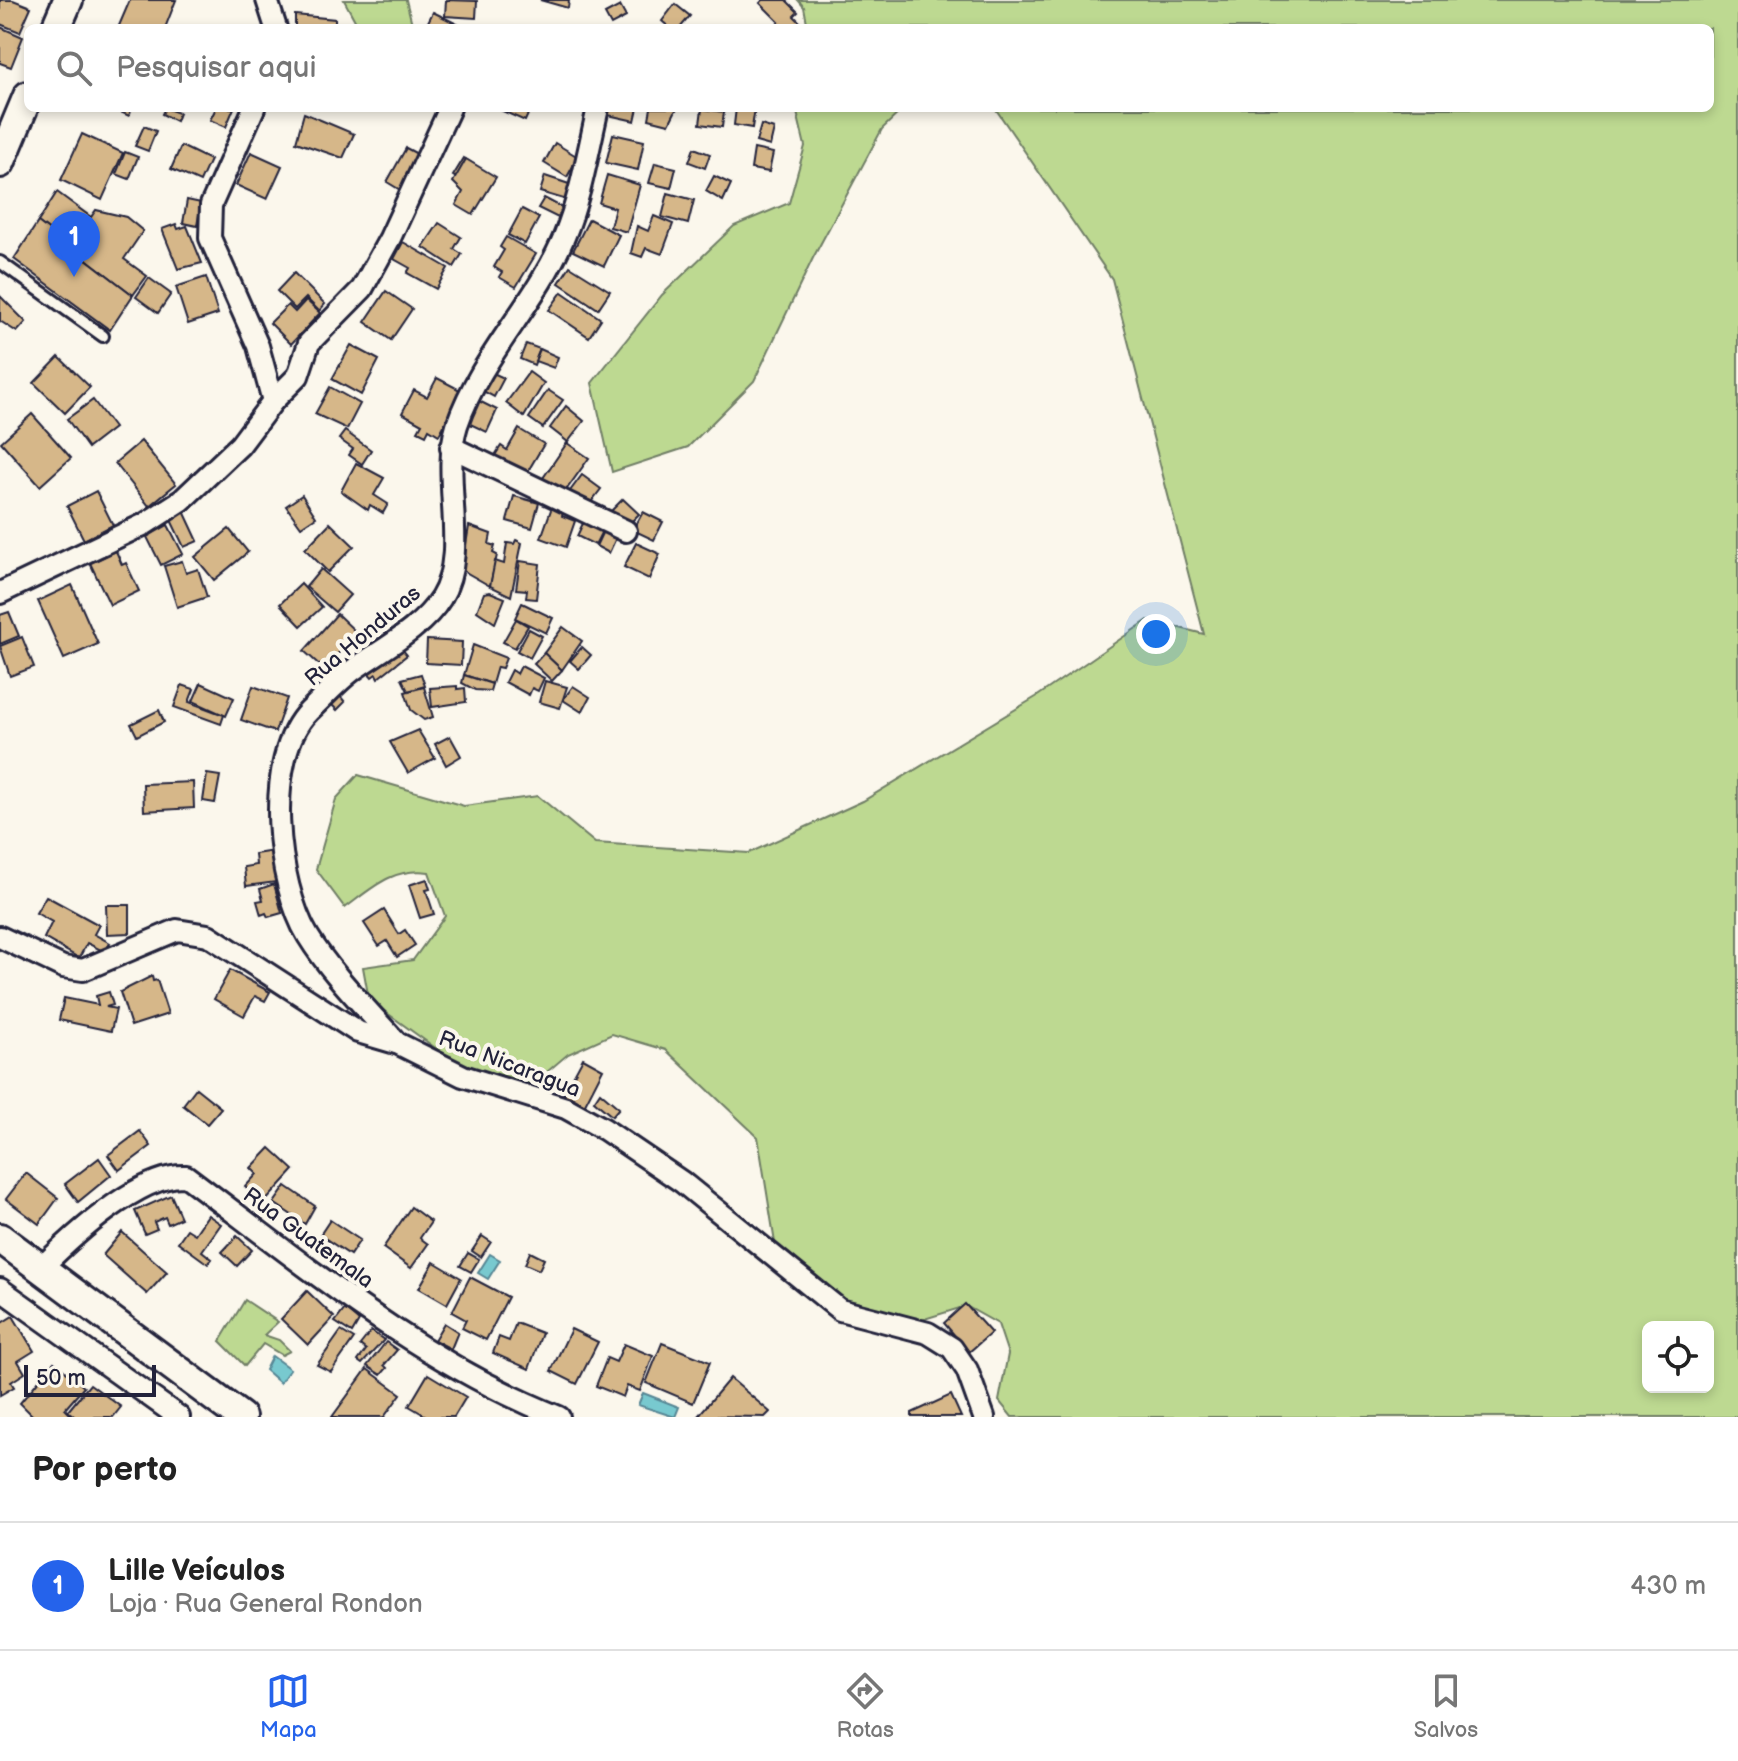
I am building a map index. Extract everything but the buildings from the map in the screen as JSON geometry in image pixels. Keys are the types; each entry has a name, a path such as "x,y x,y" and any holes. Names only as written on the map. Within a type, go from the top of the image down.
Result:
{"main road":[{"path":"58,24 68,0"},
{"path":"0,163 24,106"},
{"path":"3,1247 41,1268 241,1417"}],"street":[{"path":"267,0 275,24"},
{"path":"252,112 211,205 210,238 258,346 273,401"},
{"path":"0,593 145,524 182,500 240,445 273,401 298,376 309,343 362,289 390,238 448,112"},
{"name":"Rua Honduras","path":"399,1044 333,969 308,936 296,911 278,823 282,776 290,744 305,715 349,673 419,623 441,599 451,578 451,447 482,367 564,237 579,191 597,112"},
{"path":"451,447 626,531"},
{"name":"Rua Nicaragua","path":"0,937 63,967 83,970 177,930 193,930 208,935 358,1032 399,1044 463,1076 566,1108 604,1129 682,1182 840,1310 928,1333 952,1348 967,1370 984,1417"},
{"name":"Rua Guatemala","path":"41,1268 130,1194 173,1176 186,1176 406,1339 508,1397 559,1417"},
{"path":"0,1289 179,1417"}],"lane":[{"path":"0,262 103,336"}],"green space":[{"path":"344,0 406,0 412,24 357,24"},
{"path":"798,0 1738,0 1738,1417 1012,1417 999,1401 1008,1354 998,1324 966,1306 902,1326 827,1301 775,1243 758,1137 666,1050 612,1034 568,1054 527,1089 470,1073 369,1000 363,967 413,960 445,916 429,872 416,871 394,876 345,908 316,869 336,799 358,775 464,806 538,796 595,843 749,853 863,801 1036,697 1148,620 1204,634 1112,279 998,112 1714,112 1714,24 807,24 804,7"},
{"path":"797,112 900,112 882,129 813,258 754,381 688,447 612,472 592,383 662,295 734,226 789,203 805,146"},
{"path":"245,1300 278,1322 264,1335 279,1340 290,1351 282,1355 263,1344 245,1366 220,1341"}],"water":[{"path":"490,1254 500,1260 488,1279 478,1273"},
{"path":"272,1356 290,1369 280,1383 265,1370"},
{"path":"643,1393 679,1407 675,1417 638,1405"}],"place":[{"name":"Lille Veículos","path":"74,277"}]}
